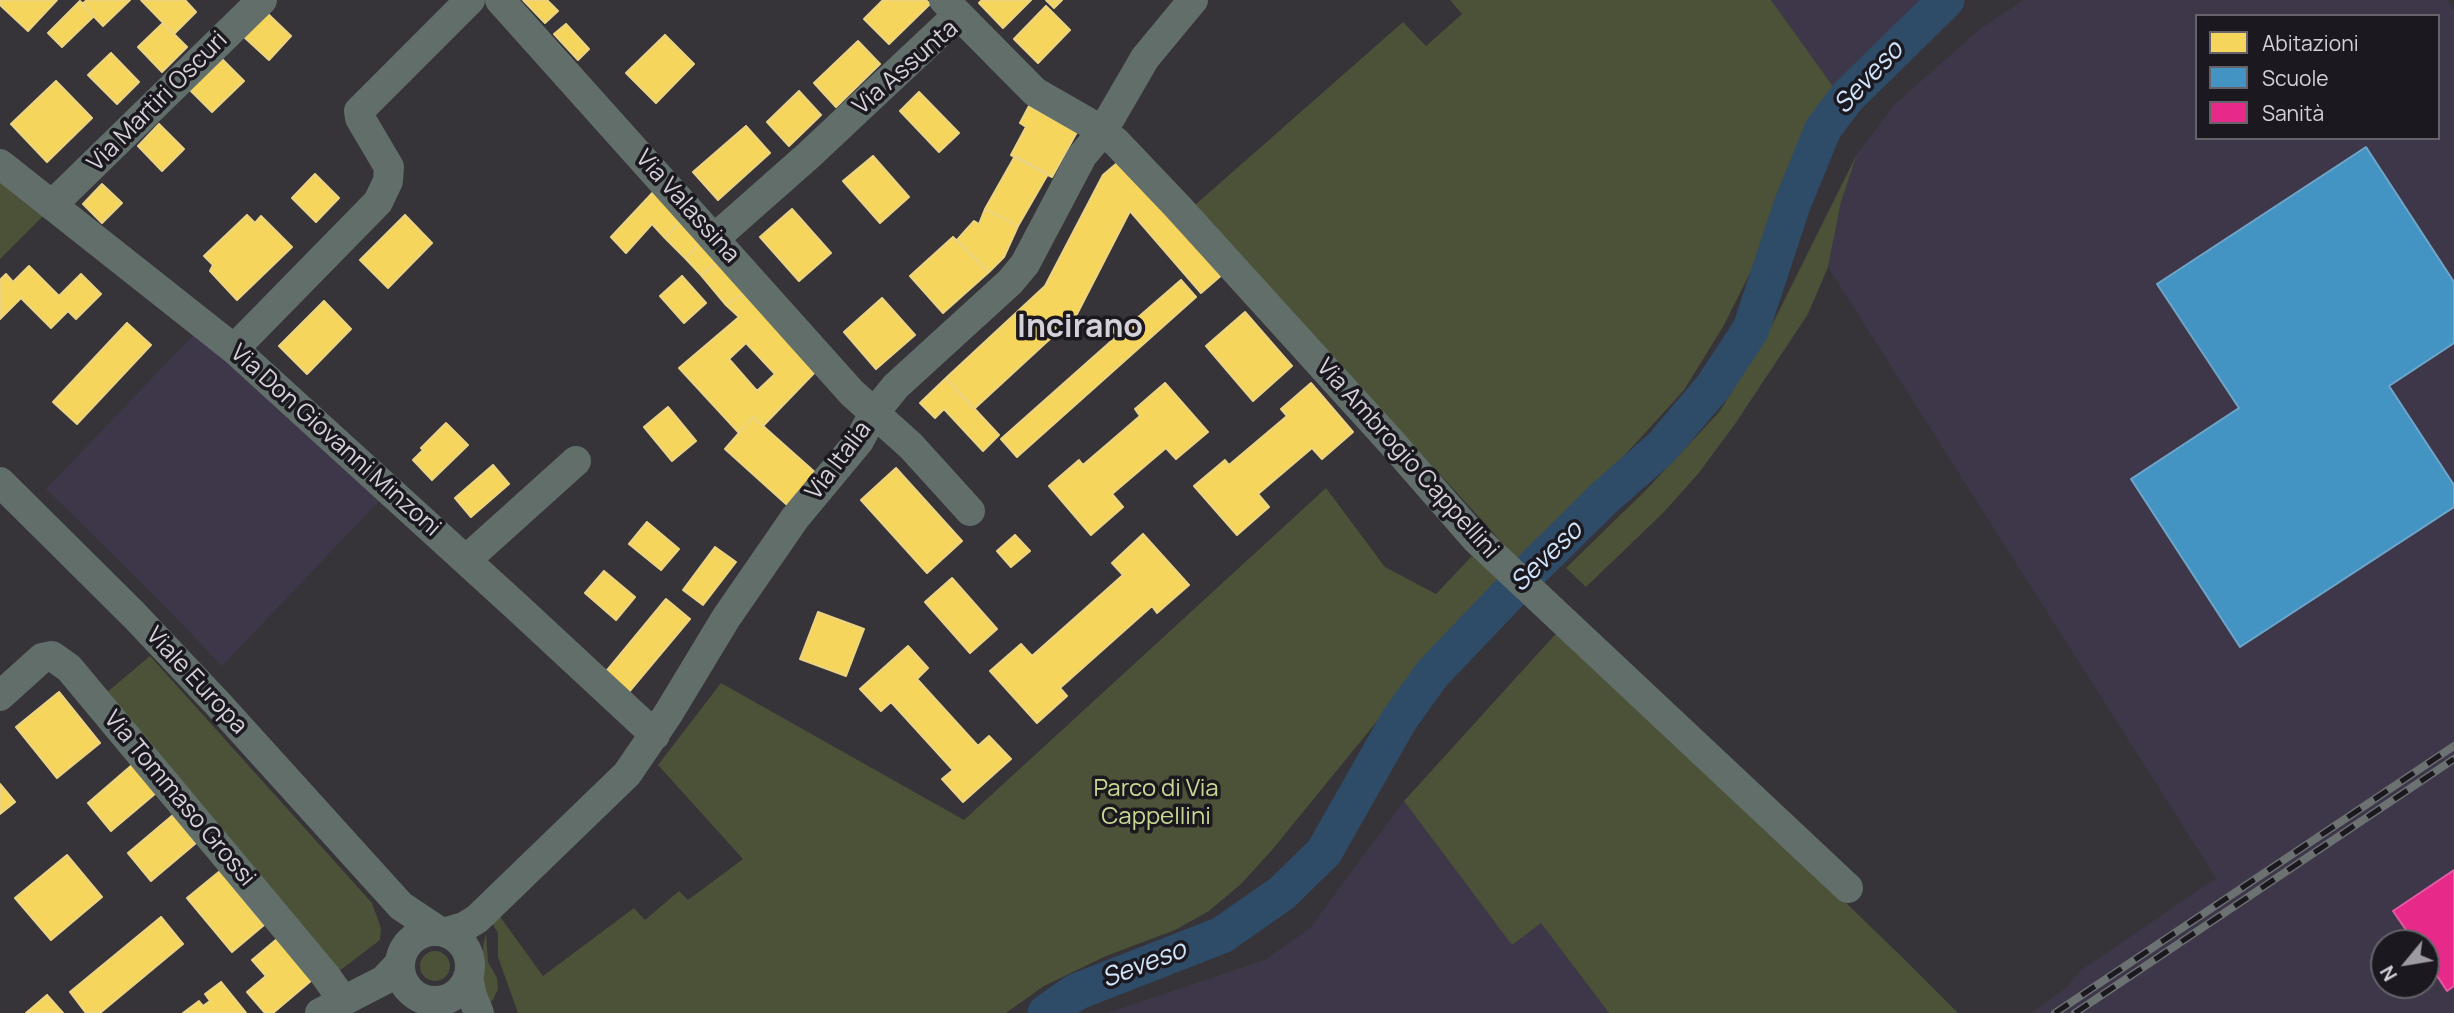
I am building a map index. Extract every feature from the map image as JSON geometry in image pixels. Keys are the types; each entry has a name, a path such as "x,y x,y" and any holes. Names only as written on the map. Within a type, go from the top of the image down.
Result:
{"street":[{"name":"Via Martiri Oscuri","path":"53,204 262,0"},
{"path":"234,349 374,207 390,172 360,118 359,111 470,0"},
{"name":"Via Valassina","path":"500,0 852,393 911,446 970,512"},
{"name":"Via Italia","path":"442,931 464,927 477,919 627,774 654,736 726,618 795,518 859,441 874,413 895,386 1010,282 1025,264 1082,156 1102,132 1145,58 1193,0"},
{"name":"Via Assunta","path":"715,238 809,155 951,8 1035,92 1102,132"},
{"name":"Via Ambrogio Cappellini","path":"1102,132 1116,142 1177,206 1475,538 1848,888"},
{"name":"Via Don Giovanni Minzoni","path":"0,164 234,349 654,736"},
{"path":"466,560 576,461"},
{"name":"Viale Europa","path":"0,482 219,705 383,888 401,906 442,931"},
{"name":"Via Tommaso Grossi","path":"0,696 42,657 52,656 69,668 330,982 331,1006"},
{"name":"Viale Europa","path":"383,888 395,917 400,958"},
{"path":"370,988 431,1002 454,995 463,988 471,933 477,919"},
{"path":"331,1006 384,979 416,935 425,931 442,931 464,946 472,996 478,1013"},
{"path":"400,958 405,984 431,1002"}],"shaded area":[{"path":"1771,0 1921,0 1890,30 1837,92"},
{"path":"2023,0 2447,0 2454,10 2454,1013 2031,1013 2066,988 2080,971 2216,878 1828,267 1841,202 1857,154 1896,103 1980,29"},
{"path":"200,328 385,495 222,666 46,489"},
{"path":"1404,801 1512,944 1541,923 1609,1013 1107,1013 1265,960 1310,928"}],"green space":[{"path":"1450,0 1771,0 1837,92 1813,129 1755,263 1724,325 1684,390 1625,455 1518,560 1195,205 1403,22 1426,46 1462,14"},
{"path":"1857,154 1841,202 1828,267 1808,314 1735,424 1698,474 1663,513 1586,587 1566,568 1647,489 1720,411 1769,331"},
{"path":"0,178 46,213 0,259"},
{"name":"Parco di Via Cappellini","path":"1326,488 1385,567 1436,594 1472,556 1501,581 1400,693 1272,850 1241,884 1209,911 1175,930 1106,956 1044,986 1006,1013 518,1013 498,957 498,933 491,921 498,914 543,976 634,908 645,920 679,891 688,900 743,859 658,765 721,683 964,820"},
{"path":"1562,627 1958,1013 1609,1013 1541,923 1512,945 1404,801"},
{"path":"150,656 372,903 381,928 380,940 338,972 106,693"},
{"path":"486,934 488,962 497,978 498,989 493,1000 486,1005 480,987"},
{"path":"435,951 441,952 449,960 449,972 441,980 435,981 429,980 421,972 420,966 421,960 429,952"}],"building: Abitazioni":[{"path":"0,0 57,0 28,31 0,5"},
{"path":"87,0 130,0 103,26 82,4"},
{"path":"141,0 185,0 196,12 174,34"},
{"path":"523,0 547,0 558,11 545,23"},
{"path":"883,0 926,0 930,4 889,44 864,19"},
{"path":"982,0 1031,0 1003,28 979,3"},
{"path":"1046,0 1062,0 1054,8"},
{"path":"80,1 94,16 62,47 48,33"},
{"path":"1046,6 1070,30 1038,63 1014,39"},
{"path":"266,12 291,36 269,60 243,36"},
{"path":"163,23 187,47 162,72 138,47"},
{"path":"566,24 589,49 578,60 554,34"},
{"path":"665,35 694,64 656,103 626,73"},
{"path":"858,41 880,64 836,107 814,83"},
{"path":"111,53 139,82 117,104 88,75"},
{"path":"222,59 244,81 212,112 190,90"},
{"path":"56,81 92,118 47,162 11,124"},
{"path":"799,91 821,115 789,146 767,122"},
{"path":"919,92 959,133 939,152 900,111"},
{"path":"1029,106 1077,132 1052,177 1011,155 1026,127 1020,123"},
{"path":"159,124 184,149 162,171 138,146"},
{"path":"746,126 770,153 718,200 693,172"},
{"path":"873,156 909,197 880,223 843,181"},
{"path":"1015,156 1048,174 1018,226 985,209"},
{"path":"1123,158 1224,273 1201,293 1130,211 1077,314 974,409 946,378 1045,286 1103,175"},
{"path":"315,174 339,198 316,222 292,198"},
{"path":"102,184 122,203 102,223 83,204"},
{"path":"657,188 683,218 665,238 652,224 626,253 611,237"},
{"path":"792,209 831,253 799,281 760,237"},
{"path":"985,209 1018,226 1004,257 989,272 957,240 974,221 979,224"},
{"path":"247,215 255,223 261,216 292,247 237,300 210,271 213,265 204,256"},
{"path":"405,215 432,243 388,288 360,260"},
{"path":"683,218 702,242 685,258 665,238"},
{"path":"953,237 989,272 943,313 910,276"},
{"path":"702,242 720,261 701,275 685,258"},
{"path":"720,261 748,291 726,305 701,275"},
{"path":"29,266 59,296 81,274 101,294 76,319 68,311 51,328 21,298 0,319 0,280 6,274 13,282"},
{"path":"682,276 706,303 684,323 660,296"},
{"path":"1181,280 1196,297 1017,457 1001,439 1117,336 1109,327 1119,318 1127,327"},
{"path":"748,291 817,370 763,426 753,417 739,433 679,368 739,317 726,305","holes":["746,343 775,374 757,391 729,359"]},
{"path":"882,298 915,335 876,369 844,332"},
{"path":"324,301 351,329 307,374 279,346"},
{"path":"1245,312 1292,366 1253,401 1206,346"},
{"path":"127,323 151,345 77,424 53,402"},
{"path":"946,378 999,435 983,451 944,409 935,418 920,403"},
{"path":"1165,383 1208,432 1176,459 1166,448 1112,494 1123,507 1091,535 1049,486 1079,460 1083,465 1140,416 1135,409"},
{"path":"1311,383 1353,432 1322,459 1312,448 1258,494 1269,507 1237,535 1194,486 1225,460 1229,465 1287,416 1281,409"},
{"path":"668,407 696,441 672,461 644,427"},
{"path":"753,417 818,475 796,513 725,449"},
{"path":"446,423 468,445 432,480 413,460"},
{"path":"493,465 509,484 471,517 455,498"},
{"path":"896,468 962,541 927,573 861,500"},
{"path":"647,522 679,549 661,570 629,544"},
{"path":"1143,534 1189,585 1157,613 1152,606 1060,688 1067,696 1037,723 990,671 1021,644 1032,656 1123,575 1112,563"},
{"path":"1015,535 1030,551 1011,567 997,551"},
{"path":"715,547 736,562 703,605 683,590"},
{"path":"604,571 635,597 616,620 585,593"},
{"path":"952,578 997,629 970,653 925,602"},
{"path":"666,599 690,619 628,693 604,674"},
{"path":"818,612 864,629 846,676 800,659"},
{"path":"908,646 928,668 917,679 978,746 989,736 1011,759 963,802 942,779 953,770 891,702 881,711 860,689"},
{"path":"59,692 100,743 57,778 16,727"},
{"path":"132,765 156,793 111,831 88,803"},
{"path":"0,784 15,802 0,814"},
{"path":"173,815 196,843 151,881 128,853"},
{"path":"67,855 102,897 51,940 15,898"},
{"path":"220,871 264,925 232,952 187,898"},
{"path":"161,917 183,944 100,1013 86,1013 70,992"},
{"path":"277,939 312,980 273,1013 265,1013 247,992 266,976 252,960"},
{"path":"221,982 246,1013 183,1013 199,1001 203,1006 210,1001 205,994"},
{"path":"47,995 63,1013 26,1013"}],"building: Scuole":[{"path":"2366,147 2454,282 2454,343 2389,386 2454,485 2454,507 2240,647 2131,479 2239,408 2157,284"}],"building: Sanità":[{"path":"2454,870 2454,986 2447,991 2440,980 2440,929 2405,929 2393,911"}],"waterway":[{"name":"Seveso","path":"1046,1013 1076,992 1222,935 1282,893 1324,852 1399,720 1432,674 1535,566 1604,498 1661,448 1713,387 1751,329 1792,205 1823,129 1847,97 1946,0"}],"railway":[{"path":"2055,1013 2454,746"},
{"path":"2075,1013 2454,759"}],"district":[{"name":"Incirano","path":"1080,328"}]}
